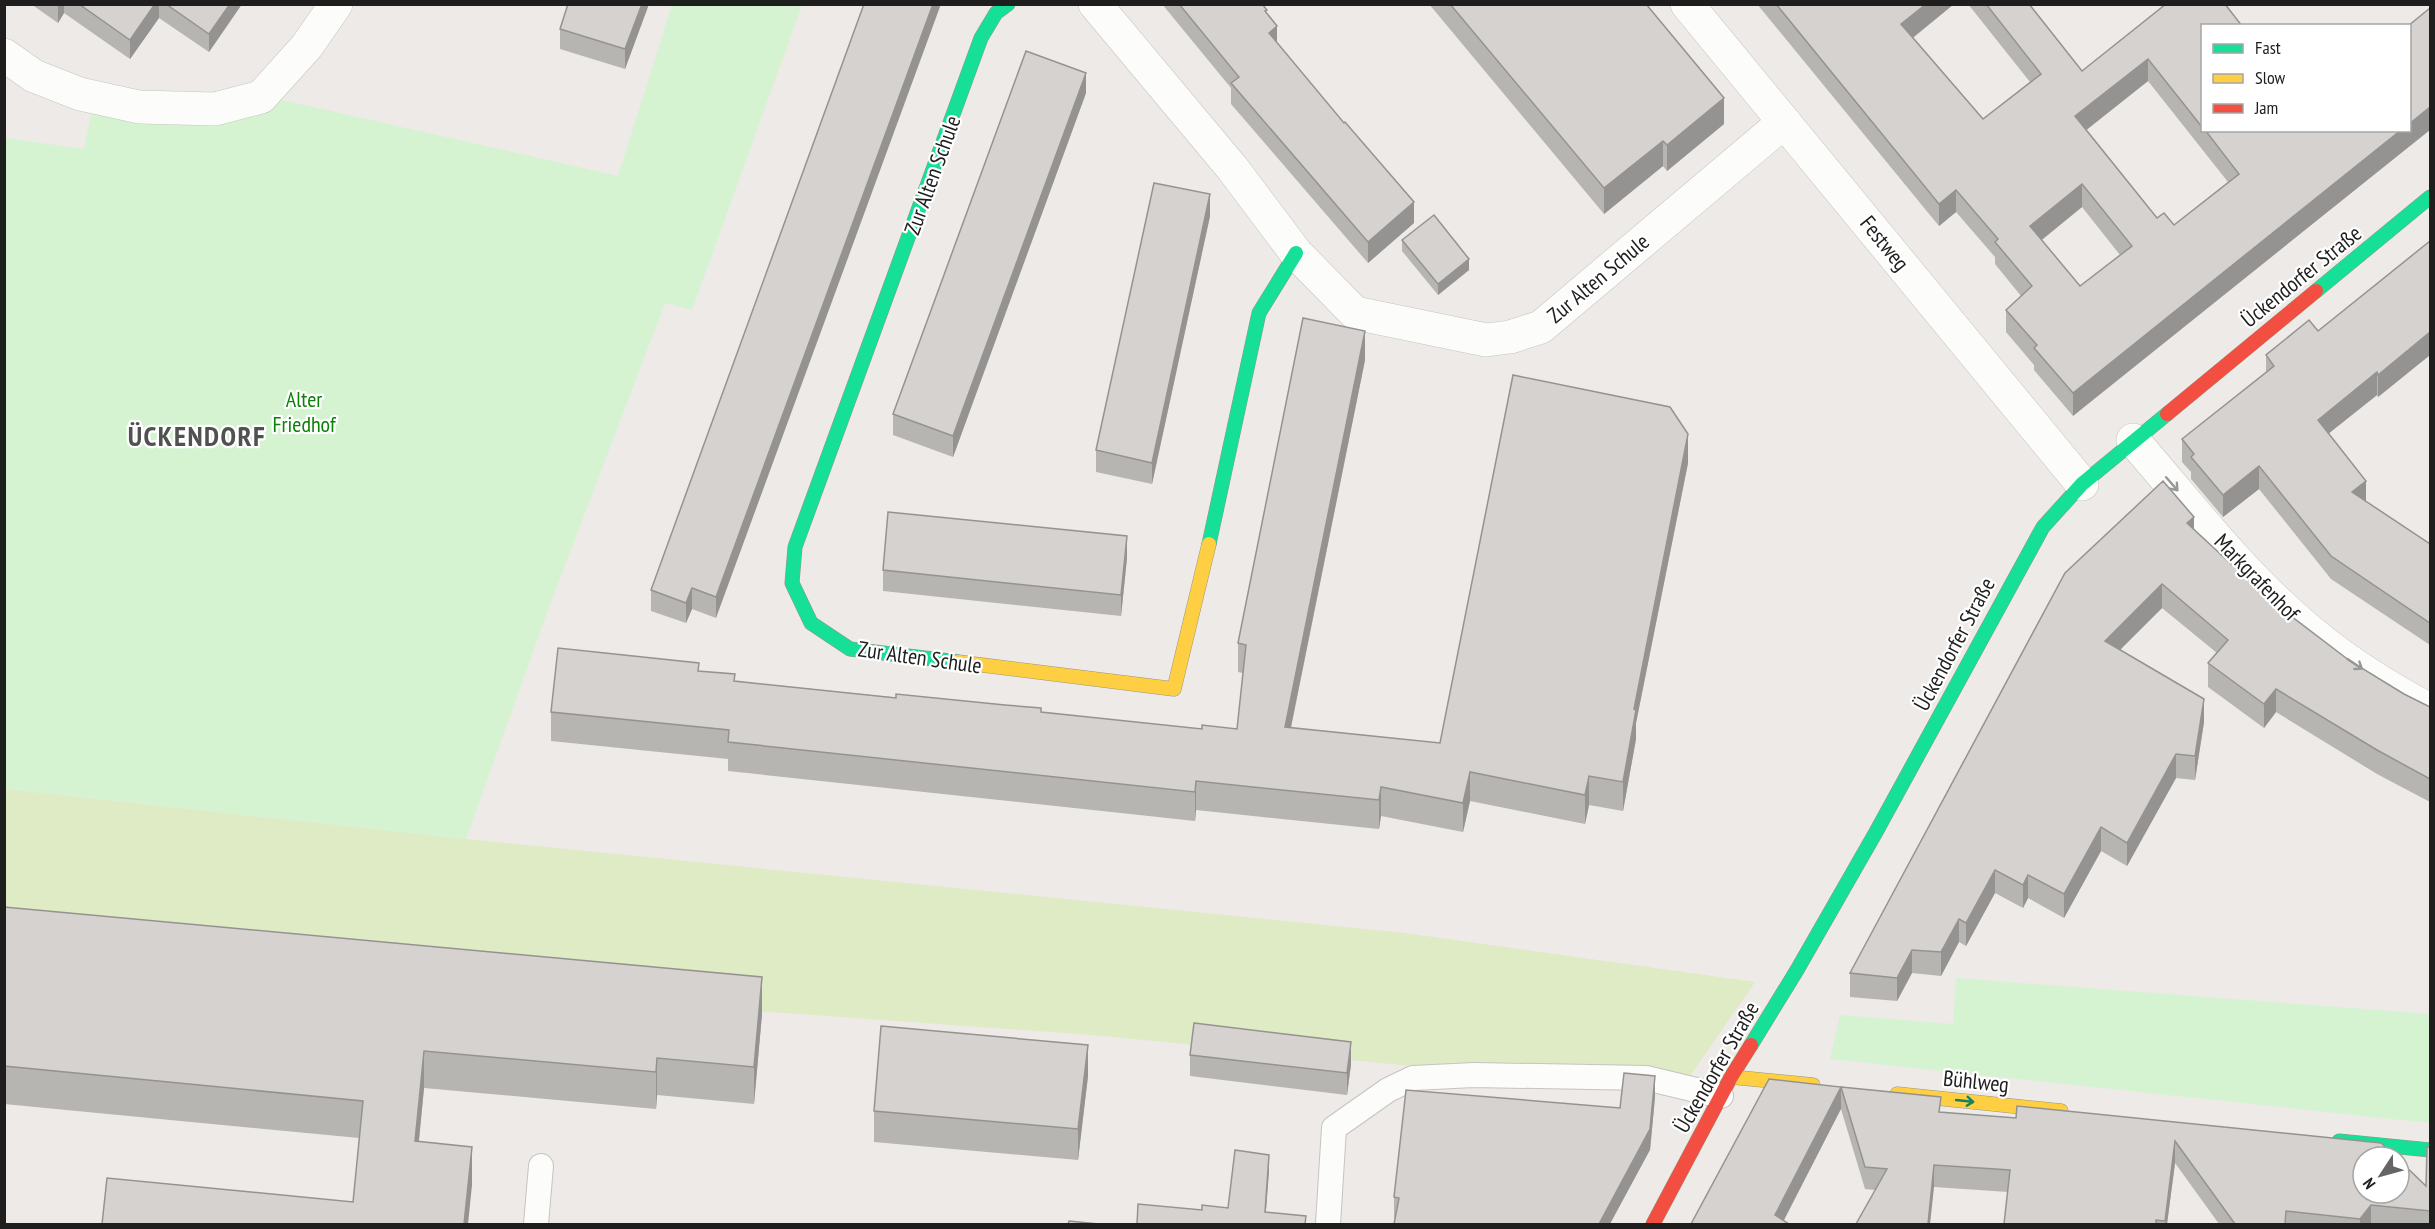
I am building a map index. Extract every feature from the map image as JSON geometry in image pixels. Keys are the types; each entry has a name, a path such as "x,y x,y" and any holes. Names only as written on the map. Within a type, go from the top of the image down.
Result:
{"street":[{"path":"4,55 34,76 80,94 139,107 215,109 261,97 308,46 336,4"},
{"name":"Zur Alten Schule","path":"1008,4 996,13 981,39 795,547 792,583 811,623 850,649 1173,689 1220,500 1258,314 1296,253"},
{"name":"Zur Alten Schule","path":"1095,4 1233,169 1296,253 1355,313 1486,340 1510,337 1541,327 1784,122"},
{"name":"Festweg","path":"1687,4 2082,484"},
{"name":"Ückendorfer Straße","path":"1653,1224 1726,1087 1871,841 2014,577 2043,528 2082,484 2133,440 2430,198"},
{"name":"Markgrafenhof","path":"2133,440 2247,570 2297,620 2360,667 2430,710"},
{"path":"1726,1087 1824,1087"},
{"name":"Bühlweg","path":"1883,1093 2073,1113"},
{"path":"2323,1139 2430,1150"}],"lane":[{"path":"1328,1224 1334,1128 1388,1090 1413,1078 1474,1075 1646,1077 1726,1087"},
{"path":"536,1224 541,1166"}],"green space":[{"name":"Alter Friedhof","path":"672,5 802,5 692,310 665,303 548,610 466,839 5,789 5,138 84,149 93,104 278,99 618,176"},
{"path":"5,789 466,839 1404,933 1755,982 1679,1092 1093,1035 465,990 5,938"},
{"path":"1956,978 2430,1014 2430,1123 1830,1059 1840,1015 1953,1024"}],"building":[{"path":"79,4 155,4 130,40"},
{"path":"166,4 230,4 209,34"},
{"path":"568,4 642,4 625,49 560,29"},
{"path":"864,4 933,4 716,597 692,588 686,603 651,590"},
{"path":"1179,4 1262,4 1277,26 1269,33 1414,202 1368,242 1231,83 1239,77"},
{"path":"1450,4 1646,4 1724,98 1667,145 1663,141 1604,188"},
{"path":"1776,4 1926,4 1901,24 1983,119 2041,74 1986,4 2029,4 2082,71 2166,4 2225,4 2240,24 2201,24 2201,126 2148,59 2075,116 2157,218 2164,213 2174,225 2239,174 2207,132 2399,132 2073,393 2034,348 2037,345 2006,310 2032,286 1995,242 1998,239 1956,190 1939,204","holes":["2082,184 2132,246 2080,286 2030,226"]},
{"path":"2430,8 2430,107 2411,122 2411,24"},
{"path":"1026,51 1086,73 953,436 893,414"},
{"path":"1154,183 1210,194 1152,463 1096,450"},
{"path":"1434,215 1469,259 1438,284 1402,240"},
{"path":"2430,241 2430,332 2318,420 2366,481 2352,492 2430,544 2430,623 2331,556 2259,466 2223,495 2191,457 2194,454 2182,439 2274,366 2266,355 2309,320 2318,331"},
{"path":"1303,318 1365,331 1285,727 1440,743 1513,375 1670,407 1688,434 1634,709 1636,710 1623,782 1589,776 1585,795 1470,772 1463,803 1381,787 1379,800 1196,781 1195,792 728,742 729,730 551,712 558,648 699,663 698,671 735,674 734,681 896,698 896,694 1041,708 1041,712 1202,729 1202,725 1237,729 1246,645 1238,643"},
{"path":"2163,481 2194,517 2187,523 2270,600 2350,661 2430,707 2430,779 2276,689 2264,704 2208,663 2228,640 2162,584 2105,641 2204,699 2195,756 2176,754 2127,843 2101,827 2064,894 2028,875 2023,885 1995,870 1966,923 1959,919 1941,952 1912,950 1897,978 1850,973 2065,573"},
{"path":"888,512 1127,536 1121,595 883,570"},
{"path":"4,907 762,977 754,1067 657,1058 656,1072 424,1051 415,1141 472,1147 464,1224 102,1224 107,1178 353,1202 363,1101 4,1066"},
{"path":"1194,1023 1351,1042 1347,1073 1190,1055"},
{"path":"881,1026 1088,1045 1078,1129 874,1111"},
{"path":"1624,1073 1655,1076 1650,1129 1599,1224 1394,1224 1399,1198 1394,1197 1406,1090 1620,1108"},
{"path":"1769,1079 1841,1087 1775,1215 1789,1224 1691,1224"},
{"path":"1841,1087 1941,1097 1939,1112 2016,1118 2017,1106 2383,1145 2351,1145 2351,1205 2371,1205 2360,1219 2286,1211 2285,1224 2235,1224 2175,1141 2165,1221 2156,1220 2156,1224 2004,1224 2010,1170 1934,1165 1928,1224 1856,1224 1887,1169 1865,1167"},
{"path":"2427,1147 2430,1147 2430,1211 2371,1205 2411,1205 2411,1172 2426,1186"},
{"path":"1235,1150 1269,1155 1265,1212 1306,1216 1305,1224 1137,1224 1138,1204 1202,1210 1202,1205 1228,1208"},
{"path":"1069,1221 1099,1224 1068,1224"}],"traffic: fast":[{"path":"958,662 850,649 811,623 792,583 795,547 981,38 996,13 1008,4"},
{"path":"2316,291 2430,197"},
{"path":"1209,544 1259,313 1296,253"},
{"path":"1751,1045 1876,832 2043,527 2082,484 2167,414"},
{"path":"2339,1141 2430,1150"}],"traffic: slow":[{"path":"958,662 1174,689 1209,544"},
{"path":"1731,1077 1813,1085"},
{"path":"1897,1094 2061,1111"}],"traffic: jam":[{"path":"2167,414 2316,291"},
{"path":"1653,1224 1731,1077 1751,1045"}],"district":[{"name":"ÜCKENDORF","path":"197,435"}]}
